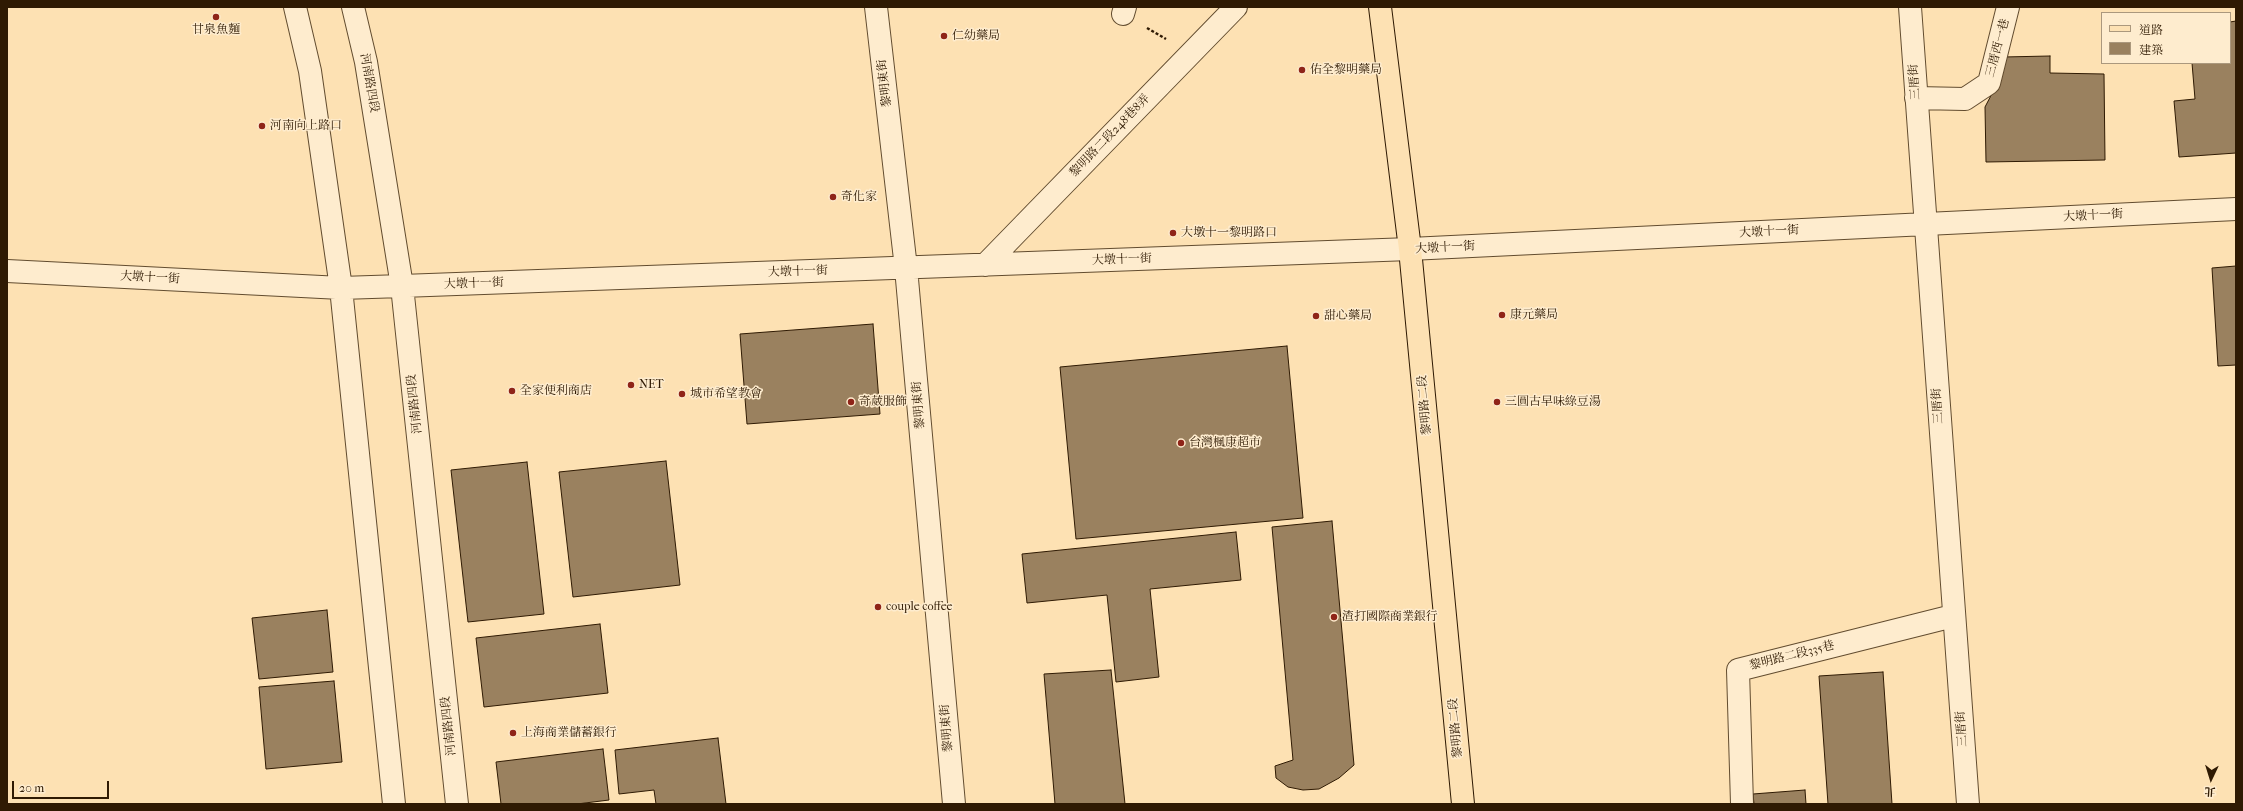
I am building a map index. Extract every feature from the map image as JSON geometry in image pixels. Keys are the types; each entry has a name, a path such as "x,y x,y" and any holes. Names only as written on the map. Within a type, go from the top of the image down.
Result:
{"main road":[{"name":"黎明路二段","path":"1380,7 1410,249 1463,804"}],"street":[{"path":"295,7 310,71 341,288 394,804"},
{"name":"河南路四段","path":"353,7 366,62 402,286 457,804"},
{"name":"黎明東街","path":"876,7 906,268 954,804"},
{"name":"黎明路二段248巷8弄","path":"985,265 1236,7"},
{"name":"三厝街","path":"1910,7 1953,616 1968,804"},
{"name":"三厝西一巷","path":"1916,98 1965,99 1989,84 2008,7"},
{"name":"大墩十一街","path":"7,271 341,288 1410,249 2236,209"},
{"name":"黎明路二段335巷","path":"1742,804 1738,670 1953,616"}],"path":[{"path":"1124,10 1191,54"}],"building":[{"path":"2236,21 2236,153 2179,157 2174,101 2195,99 2192,64 2231,64 2231,22"},
{"path":"2050,56 2050,73 2104,74 2105,160 1986,162 1985,107 1996,86 2003,57"},
{"path":"2236,266 2236,365 2218,366 2212,268"},
{"path":"873,324 880,414 747,424 740,334"},
{"name":"台灣楓康超市","path":"1287,346 1303,518 1076,539 1060,367"},
{"path":"666,461 680,585 573,597 559,472"},
{"path":"527,462 544,614 468,622 451,470"},
{"path":"1332,521 1354,765 1339,778 1319,789 1303,790 1288,787 1276,778 1275,766 1293,760 1272,527"},
{"path":"1236,532 1241,580 1150,589 1159,677 1116,682 1107,595 1027,603 1022,554"},
{"path":"327,610 333,672 259,679 252,618"},
{"path":"600,624 608,693 484,707 476,638"},
{"path":"1111,670 1125,804 1055,804 1044,674"},
{"path":"1883,672 1892,804 1828,804 1819,676"},
{"path":"334,681 342,762 266,769 259,687"},
{"path":"718,738 726,804 656,804 654,790 619,794 615,750"},
{"path":"603,749 609,800 577,804 501,804 496,762"},
{"path":"1805,790 1806,804 1754,804 1753,794"}],"place":[{"name":"甘泉魚麵","path":"216,17"},
{"name":"仁幼藥局","path":"944,36"},
{"name":"佑全黎明藥局","path":"1302,70"},
{"name":"河南向上路口","path":"262,126"},
{"name":"奇化家","path":"833,197"},
{"name":"大墩十一黎明路口","path":"1173,233"},
{"name":"康元藥局","path":"1502,315"},
{"name":"甜心藥局","path":"1316,316"},
{"name":"NET","path":"631,385"},
{"name":"全家便利商店","path":"512,391"},
{"name":"城市希望教會","path":"682,394"},
{"name":"奇葳服飾","path":"851,402"},
{"name":"三圓古早味綠豆湯","path":"1497,402"},
{"name":"台灣楓康超市","path":"1181,443"},
{"name":"couple coffee","path":"878,607"},
{"name":"渣打國際商業銀行","path":"1334,617"},
{"name":"上海商業儲蓄銀行","path":"513,733"}]}
